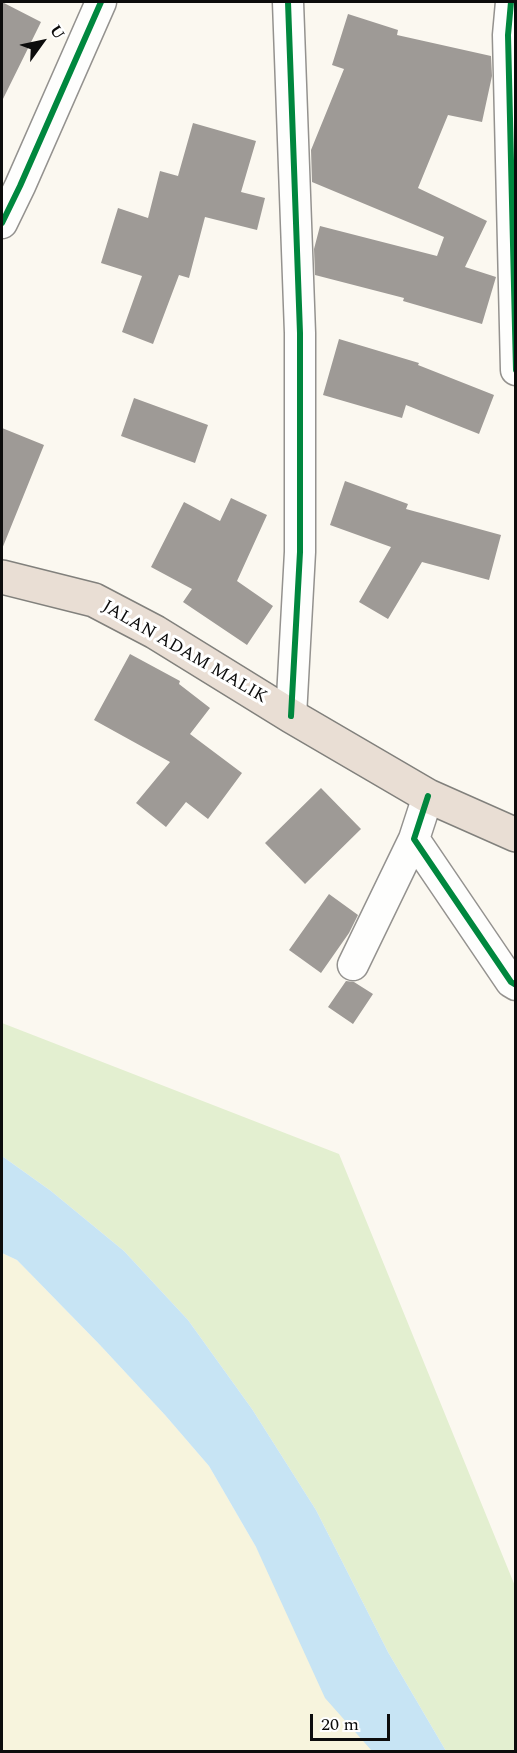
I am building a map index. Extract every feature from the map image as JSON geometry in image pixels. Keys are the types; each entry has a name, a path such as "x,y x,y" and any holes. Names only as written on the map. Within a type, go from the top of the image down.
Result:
{"highway":[{"name":"JALAN ADAM MALIK","path":"2,577 93,600 155,632 291,716 428,796 516,835"}],"street":[{"path":"2,223 101,2"},
{"path":"288,2 300,368 300,552 291,716"},
{"path":"512,2 508,35 516,370"},
{"path":"353,965 414,839 428,796"},
{"path":"414,839 511,982 516,985"}],"shaded area":[{"path":"2,1253 17,1260 100,1345 209,1466 372,1751 2,1751"}],"green space":[{"path":"2,1023 339,1154 515,1586 515,1751 446,1751 388,1652 316,1510 252,1409 188,1320 124,1251 51,1191 2,1156"}],"water":[{"path":"2,1156 51,1191 124,1251 188,1320 252,1409 316,1510 388,1652 446,1751 372,1751 325,1698 256,1547 209,1466 100,1345 17,1260 2,1253"}],"building":[{"path":"2,2 41,22 2,101"},
{"path":"348,14 398,30 397,35 491,56 492,76 482,122 448,115 418,188 487,221 465,267 496,277 482,324 403,301 404,298 315,275 314,249 320,226 437,256 444,237 312,182 311,150 344,69 332,65"},
{"path":"193,123 256,141 241,192 265,198 257,230 205,217 189,278 179,275 153,344 122,332 142,276 101,263 118,208 148,218 160,171 178,176"},
{"path":"339,339 419,363 418,365 494,395 479,434 406,405 402,418 323,395"},
{"path":"134,398 208,425 195,463 121,436"},
{"path":"2,428 44,445 2,549"},
{"path":"345,481 408,504 406,509 501,535 489,580 422,562 388,619 359,602 391,547 330,525"},
{"path":"231,498 267,515 237,581 273,606 247,645 183,602 192,589 151,567 184,502 220,521"},
{"path":"130,654 180,681 179,684 210,708 190,734 242,773 208,819 186,802 166,827 136,803 170,762 94,720"},
{"path":"321,788 361,829 305,884 265,843"},
{"path":"329,894 358,915 349,933 321,973 289,950"},
{"path":"346,981 354,982 373,994 353,1024 328,1007"}],"cycle path":[{"path":"2,223 101,2"},
{"path":"288,2 300,333 300,552 291,716"},
{"path":"511,2 508,35 516,370"},
{"path":"428,796 414,839 511,982 516,985"}]}
